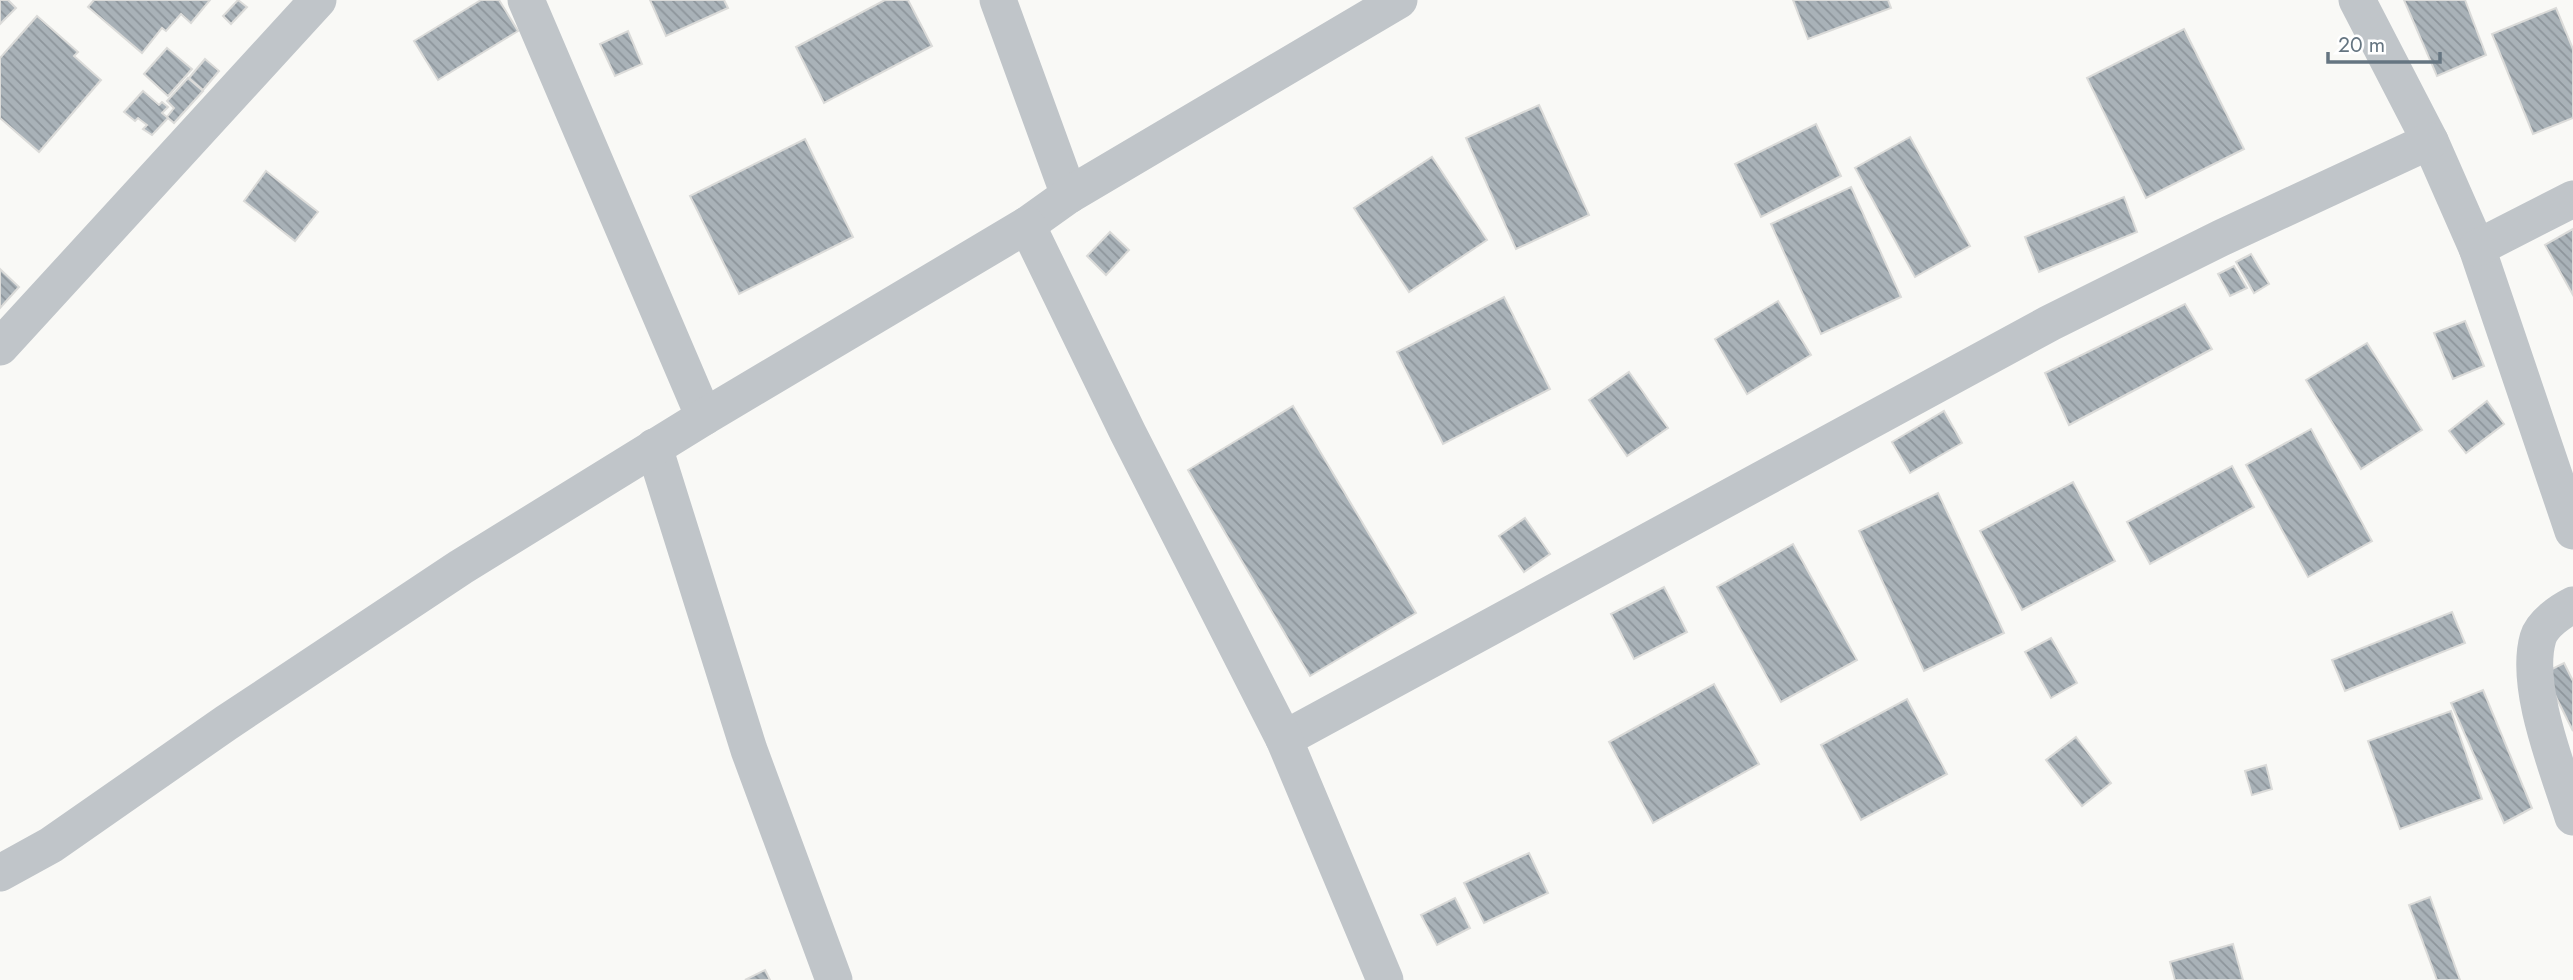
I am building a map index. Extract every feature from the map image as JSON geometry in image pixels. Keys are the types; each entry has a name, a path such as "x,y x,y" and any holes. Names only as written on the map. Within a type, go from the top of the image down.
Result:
{"street":[{"path":"0,347 318,0"},
{"path":"527,0 704,416"},
{"path":"998,0 1069,195"},
{"path":"0,873 51,845 226,723 461,567 704,416 1027,225 1069,195 1399,0"},
{"path":"2357,0 2430,141 2477,248 2573,531"},
{"path":"1284,739 2050,323 2221,238 2430,141"},
{"path":"2477,248 2573,199"},
{"path":"1027,225 1128,433 1284,739 1385,980"},
{"path":"654,447 749,750 834,980"},
{"path":"2573,605 2561,611 2539,635 2534,664 2541,712 2573,817"}],"building":[{"path":"0,0 8,0 16,8 0,24"},
{"path":"94,0 210,0 191,23 181,14 166,31 162,28 142,53 88,7"},
{"path":"238,0 247,7 231,24 223,16"},
{"path":"481,0 499,0 518,31 438,80 414,41"},
{"path":"650,0 724,0 728,8 666,36"},
{"path":"885,0 908,0 932,46 824,103 796,47"},
{"path":"1793,0 1888,0 1891,8 1808,39"},
{"path":"2404,0 2465,0 2486,55 2437,76"},
{"path":"2556,8 2573,49 2573,118 2533,134 2492,34"},
{"path":"37,16 78,52 74,56 101,80 39,152 0,118 0,58"},
{"path":"2184,29 2244,149 2146,198 2087,78"},
{"path":"628,31 642,64 615,76 600,44"},
{"path":"167,48 192,69 168,96 144,74"},
{"path":"205,59 219,71 203,90 189,78"},
{"path":"188,78 203,91 174,123 167,117 174,108 167,101"},
{"path":"143,91 159,105 162,102 168,107 162,113 168,118 152,135 143,129 147,125 138,118 135,121 124,112"},
{"path":"1539,105 1589,215 1516,249 1466,138"},
{"path":"1816,124 1841,176 1761,217 1735,164"},
{"path":"1910,137 1970,246 1915,277 1855,168"},
{"path":"805,139 853,237 739,294 690,196"},
{"path":"1432,157 1487,240 1409,292 1354,208"},
{"path":"266,171 318,212 295,241 244,201"},
{"path":"1851,187 1901,297 1821,334 1771,224"},
{"path":"2124,197 2137,232 2039,272 2025,237"},
{"path":"2573,229 2573,295 2545,245"},
{"path":"1110,232 1129,250 1106,275 1087,256"},
{"path":"2251,254 2269,284 2254,293 2236,262"},
{"path":"2234,266 2247,288 2230,296 2218,274"},
{"path":"0,269 19,287 0,308"},
{"path":"1504,297 1550,389 1443,444 1397,352"},
{"path":"1778,301 1811,355 1747,394 1715,339"},
{"path":"2185,304 2212,349 2069,425 2045,373"},
{"path":"2465,321 2484,366 2453,379 2434,333"},
{"path":"2367,343 2422,430 2361,469 2306,380"},
{"path":"1629,372 1668,428 1627,456 1589,400"},
{"path":"2487,401 2504,424 2466,453 2449,431"},
{"path":"1293,406 1416,613 1310,676 1188,470"},
{"path":"1944,411 1962,443 1910,473 1892,442"},
{"path":"2311,429 2372,541 2308,577 2246,465"},
{"path":"2232,466 2254,507 2150,564 2127,522"},
{"path":"2073,482 2115,561 2022,610 1980,531"},
{"path":"1938,493 2004,633 1924,671 1859,531"},
{"path":"1525,518 1550,554 1524,572 1499,536"},
{"path":"1793,544 1857,660 1781,702 1717,587"},
{"path":"1664,587 1687,632 1634,659 1611,614"},
{"path":"2452,612 2465,643 2345,691 2332,660"},
{"path":"2051,638 2077,683 2051,698 2025,652"},
{"path":"2564,663 2573,681 2573,731 2544,673"},
{"path":"1714,684 1759,764 1653,823 1609,742"},
{"path":"2483,690 2532,808 2504,823 2451,703"},
{"path":"1907,699 1947,774 1861,820 1821,745"},
{"path":"2451,711 2482,799 2400,829 2368,741"},
{"path":"2076,737 2111,783 2082,806 2046,760"},
{"path":"2266,765 2272,789 2252,795 2245,771"},
{"path":"1529,853 1548,893 1484,923 1464,883"},
{"path":"2430,897 2460,980 2437,980 2409,905"},
{"path":"1455,898 1470,928 1437,945 1421,915"},
{"path":"2233,944 2243,980 2175,980 2170,962"},
{"path":"765,970 770,980 745,980"}]}
